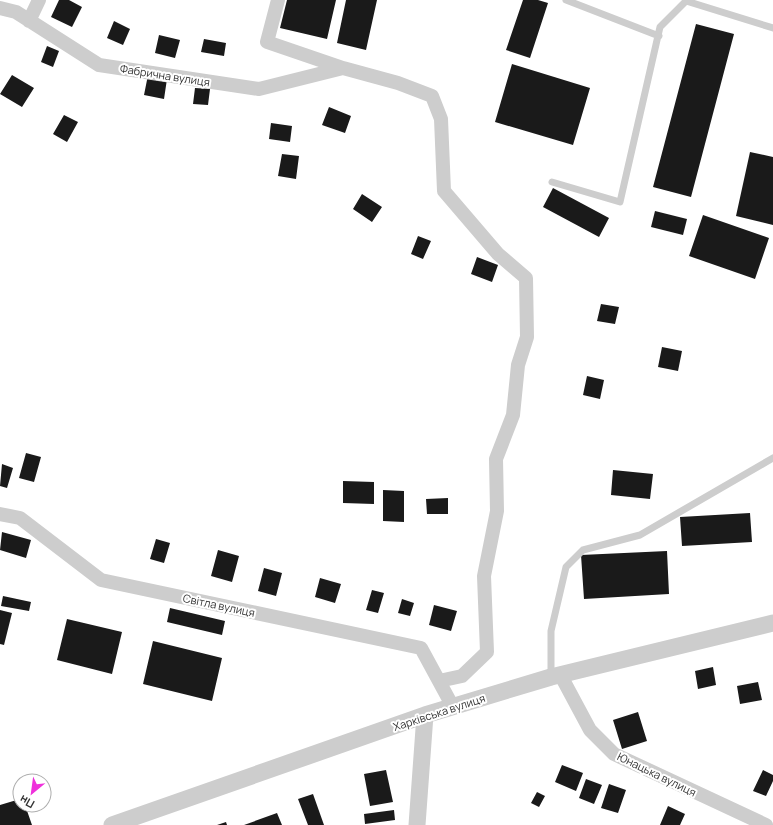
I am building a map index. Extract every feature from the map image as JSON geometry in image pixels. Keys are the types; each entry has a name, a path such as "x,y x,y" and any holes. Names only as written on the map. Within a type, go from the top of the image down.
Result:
{"street":[{"path":"29,20 40,0"},
{"path":"278,0 267,42 343,68 398,83 432,96 442,119 444,191 498,254 526,278 527,338 518,365 512,415 496,459 497,511 484,576 487,652 462,676 439,681"},
{"name":"Фабрична вулиця","path":"0,8 16,12 99,65 259,89 343,68"},
{"name":"Світла вулиця","path":"0,514 20,518 101,580 420,648 452,707"},
{"name":"Харківська вулиця","path":"112,825 425,715 555,675 773,623"},
{"name":"Юнацька вулиця","path":"555,675 590,730 614,754 766,825"},
{"path":"418,825 425,715"}],"lane":[{"path":"566,0 658,36"},
{"path":"552,182 620,202 660,27 686,1 773,28"},
{"path":"555,675 551,631 566,567 583,550 640,535 773,458"}],"building":[{"path":"59,0 69,0 82,7 72,27 51,17"},
{"path":"287,0 336,0 327,39 280,28"},
{"path":"346,0 377,0 366,50 337,43"},
{"path":"523,0 538,0 548,3 530,58 506,50"},
{"path":"114,21 130,29 123,45 107,38"},
{"path":"696,24 734,34 691,197 653,187"},
{"path":"159,35 180,40 175,58 155,53"},
{"path":"204,39 226,43 224,56 201,52"},
{"path":"47,46 59,51 53,67 41,62"},
{"path":"512,64 590,88 573,145 495,122"},
{"path":"12,75 34,88 22,107 0,94"},
{"path":"148,75 167,79 164,99 144,95"},
{"path":"195,88 210,89 208,105 193,104"},
{"path":"329,107 351,116 345,133 322,125"},
{"path":"64,115 78,122 67,142 53,134"},
{"path":"271,123 292,126 290,142 269,139"},
{"path":"750,152 773,157 773,225 736,216"},
{"path":"282,154 299,156 296,179 278,176"},
{"path":"553,188 609,218 599,237 543,207"},
{"path":"362,194 382,207 372,222 353,209"},
{"path":"655,211 687,219 683,235 651,227"},
{"path":"703,215 769,238 755,279 689,256"},
{"path":"418,236 431,241 423,259 411,254"},
{"path":"477,257 498,265 492,282 471,274"},
{"path":"601,304 619,307 615,324 597,321"},
{"path":"662,347 682,351 678,371 658,367"},
{"path":"587,376 604,380 600,399 583,395"},
{"path":"26,453 41,457 34,482 19,478"},
{"path":"2,464 13,468 7,488 0,486"},
{"path":"613,470 653,474 650,499 611,495"},
{"path":"343,481 374,482 374,504 343,503"},
{"path":"383,490 404,491 404,522 383,521"},
{"path":"448,498 448,514 427,514 426,499"},
{"path":"750,513 752,542 682,546 680,517"},
{"path":"2,532 31,540 26,558 0,550"},
{"path":"156,539 170,543 164,563 150,559"},
{"path":"218,550 239,556 232,582 211,576"},
{"path":"667,551 669,594 584,599 581,555"},
{"path":"264,568 282,573 276,596 258,591"},
{"path":"320,578 341,584 335,603 315,597"},
{"path":"372,590 384,593 378,613 366,610"},
{"path":"3,596 31,602 29,611 1,606"},
{"path":"402,599 414,603 410,616 398,613"},
{"path":"434,605 457,611 451,631 429,625"},
{"path":"170,608 225,621 222,635 167,622"},
{"path":"0,610 12,613 4,645 0,644"},
{"path":"67,619 122,632 112,674 57,660"},
{"path":"153,641 222,658 212,701 143,684"},
{"path":"713,667 716,685 698,689 695,671"},
{"path":"758,682 762,700 740,704 737,686"},
{"path":"638,712 647,741 622,749 613,720"},
{"path":"562,765 583,773 576,791 555,782"},
{"path":"386,770 393,802 370,806 364,774"},
{"path":"763,770 773,775 773,781 766,796 753,791"},
{"path":"586,779 602,785 594,804 579,798"},
{"path":"609,784 626,790 618,813 601,808"},
{"path":"537,792 545,796 539,807 531,803"},
{"path":"313,794 324,825 308,825 298,799"},
{"path":"12,801 12,813 28,813 32,825 0,825 0,805"},
{"path":"668,806 685,814 680,825 660,825"},
{"path":"394,810 395,820 365,824 364,814"},
{"path":"277,813 282,825 244,825"},
{"path":"226,822 227,825 217,825"}]}
